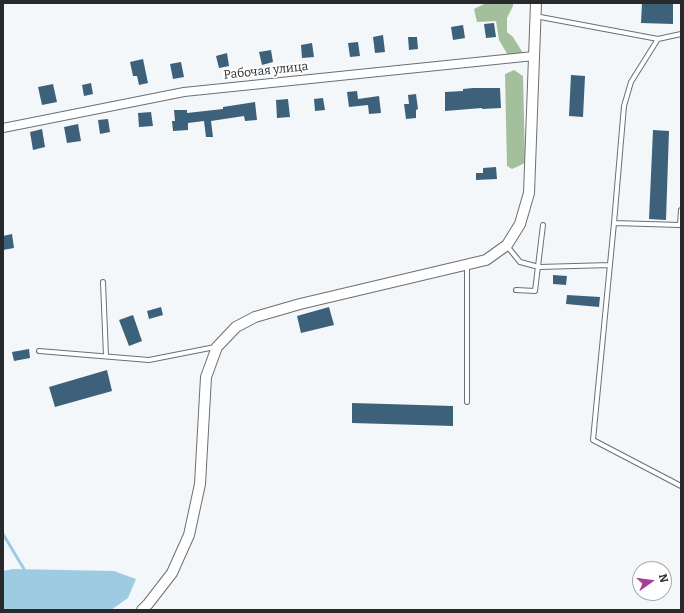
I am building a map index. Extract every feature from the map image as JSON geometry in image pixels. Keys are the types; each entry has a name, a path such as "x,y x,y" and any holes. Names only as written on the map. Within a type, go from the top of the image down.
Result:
{"street":[{"path":"142,610 172,573 188,535 200,484 206,376 217,347 236,327 255,317 300,304 486,260 507,246 520,224 528,193 536,3"},
{"name":"Рабочая улица","path":"3,128 184,92 534,56"}],"lane":[{"path":"535,16 658,39 681,34"},
{"path":"658,39 632,82 624,106 593,440 681,486"},
{"path":"614,222 680,225 681,210"},
{"path":"516,290 535,291 543,224"},
{"path":"507,246 520,262 539,267 610,265"},
{"path":"466,402 467,264"},
{"path":"103,282 106,356"},
{"path":"39,351 149,360 217,347"}],"green space":[{"path":"486,3 513,3 507,18 507,32 513,37 523,53 509,57 499,40 496,21 477,22 474,9"},
{"path":"514,70 523,76 525,163 512,169 507,166 505,74"}],"water":[{"path":"13,569 114,571 136,579 128,598 111,610 3,610 3,571"}],"building":[{"path":"642,3 673,3 673,24 641,23"},
{"path":"494,23 496,37 486,38 484,24"},
{"path":"463,25 465,38 453,40 451,27"},
{"path":"383,35 385,52 375,53 373,37"},
{"path":"408,37 417,37 418,49 409,50"},
{"path":"358,42 360,56 350,57 348,43"},
{"path":"312,43 314,57 302,58 301,45"},
{"path":"271,50 273,62 262,65 259,52"},
{"path":"227,53 229,66 219,68 216,56"},
{"path":"143,59 148,83 139,85 137,76 133,76 130,62"},
{"path":"181,62 184,77 173,79 170,64"},
{"path":"571,75 585,76 583,117 569,116"},
{"path":"91,83 93,94 84,96 82,85"},
{"path":"53,84 57,102 42,105 38,87"},
{"path":"473,88 500,88 501,108 445,111 445,92 463,91 463,89"},
{"path":"357,91 358,99 379,96 381,113 369,114 368,105 349,107 347,92"},
{"path":"416,94 418,109 416,110 416,118 406,119 404,104 409,104 408,95"},
{"path":"323,98 325,110 315,111 314,99"},
{"path":"288,99 290,117 277,118 276,100"},
{"path":"255,102 257,120 245,121 244,116 211,121 213,137 206,137 204,121 188,123 188,130 173,131 172,121 175,121 174,110 187,110 187,113 223,109 223,107"},
{"path":"151,112 153,126 139,127 138,113"},
{"path":"108,119 110,132 100,134 98,120"},
{"path":"78,124 81,141 67,143 64,127"},
{"path":"42,129 45,147 33,150 30,132"},
{"path":"653,130 669,131 666,220 649,219"},
{"path":"496,167 497,179 476,180 476,173 483,173 483,168"},
{"path":"12,234 14,248 3,250 3,236"},
{"path":"553,275 567,276 566,285 553,284"},
{"path":"567,295 600,297 599,307 566,304"},
{"path":"161,307 163,315 149,319 147,311"},
{"path":"329,307 334,325 301,333 297,316"},
{"path":"133,315 142,341 129,346 119,320"},
{"path":"29,349 30,358 14,361 12,352"},
{"path":"107,370 112,391 55,407 49,387"},
{"path":"352,403 453,406 453,426 352,423"}],"waterway":[{"path":"3,534 24,569"}]}
